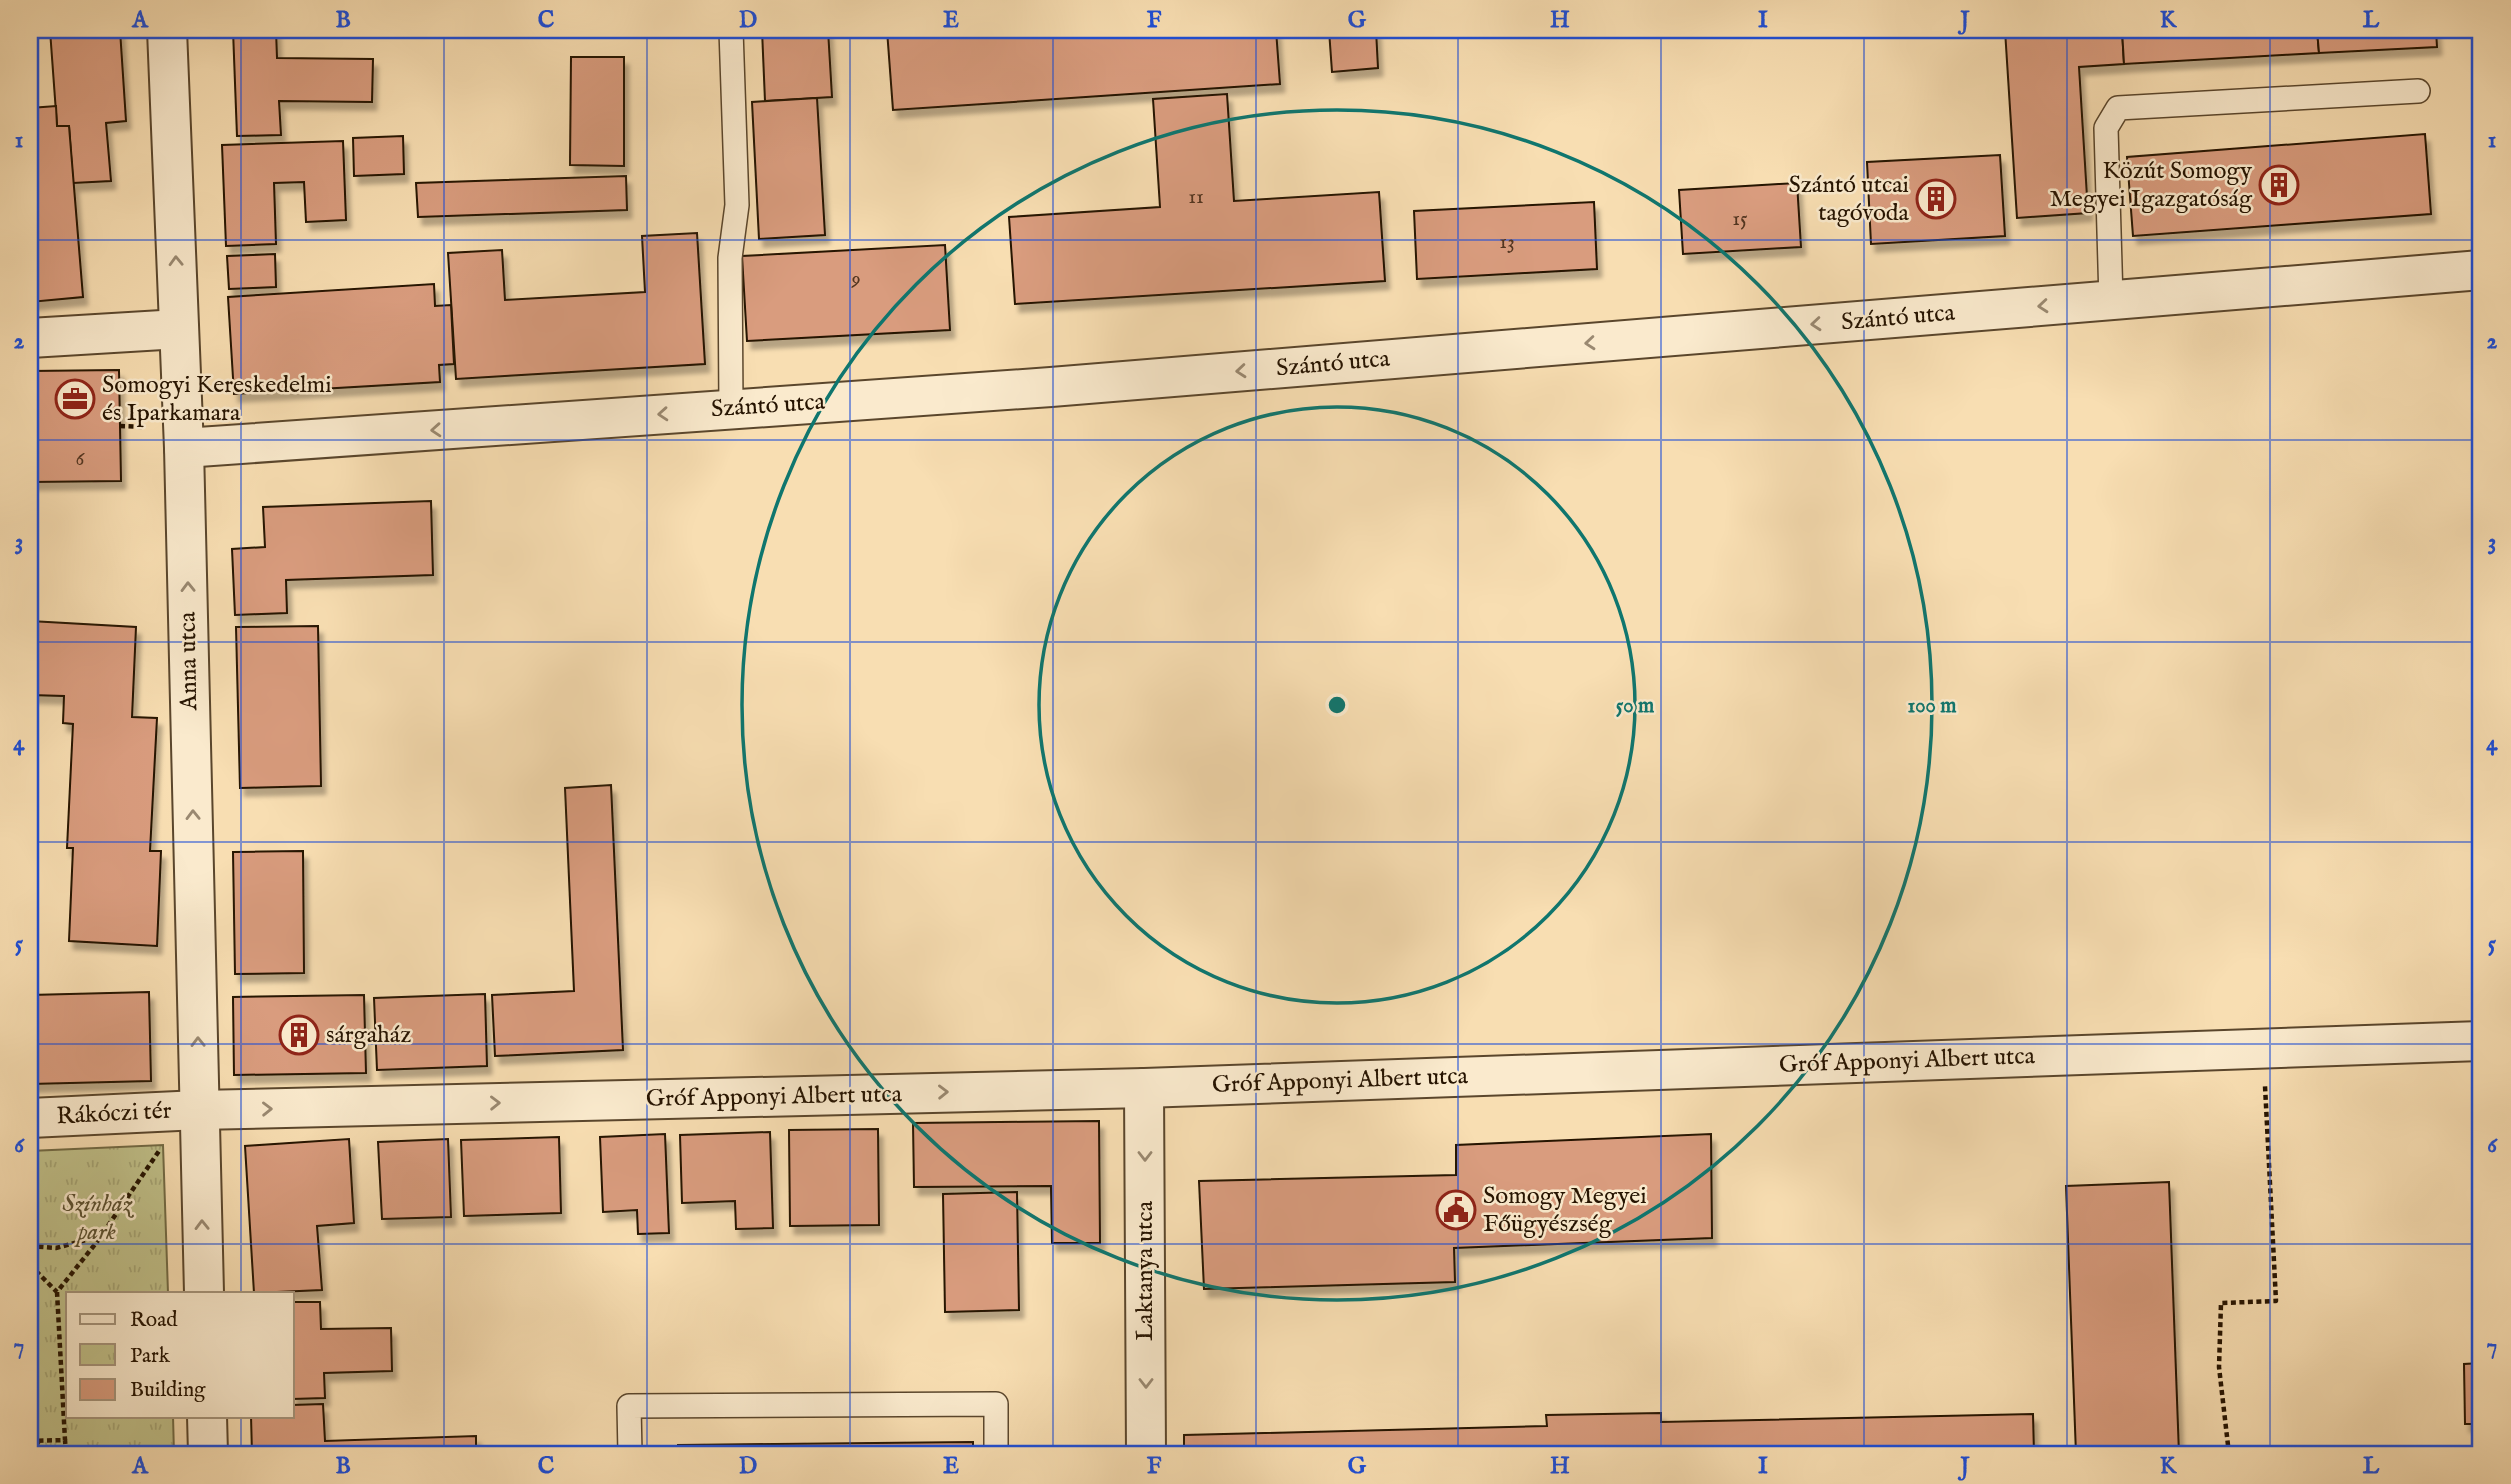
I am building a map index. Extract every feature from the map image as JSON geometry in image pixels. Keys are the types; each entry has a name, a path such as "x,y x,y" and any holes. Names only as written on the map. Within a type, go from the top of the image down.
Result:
{"street":[{"name":"Anna utca","path":"167,30 184,448 204,1292"},
{"name":"Szántó utca","path":"184,448 1065,386 2481,270"},
{"path":"30,338 179,329"},
{"name":"Gróf Apponyi Albert utca","path":"199,1110 1144,1088 2481,1041"},
{"name":"Laktanya utca","path":"1144,1088 1146,1454"},
{"name":"Rákóczi tér","path":"30,1118 199,1110"},
{"path":"207,1418 208,1454"}],"lane":[{"path":"731,30 737,205 730,258 732,409"},
{"path":"2111,300 2106,128 2118,108 2418,91"},
{"path":"629,1454 629,1406 996,1405 996,1454"}],"path":[{"path":"120,426 152,427"},
{"path":"2229,1454 2219,1367 2221,1303 2276,1301 2263,1049"},
{"path":"66,1454 57,1292 101,1236 163,1145"},
{"path":"30,1246 56,1248 101,1236"},
{"path":"30,1265 57,1292"},
{"path":"30,1441 65,1440"},
{"path":"30,1449 40,1441"}],"green space":[{"name":"Színház park","path":"163,1145 168,1292 66,1292 66,1418 173,1418 174,1454 30,1454 30,1151"}],"building":[{"path":"50,30 120,30 126,121 106,123 111,181 73,183 69,126 57,126"},
{"path":"233,30 276,30 277,58 373,59 372,102 279,101 281,135 237,136"},
{"path":"762,30 828,30 832,97 765,101"},
{"path":"887,30 1276,30 1280,84 893,110"},
{"path":"1329,30 1376,30 1378,68 1332,72"},
{"path":"2005,30 2122,30 2124,64 2079,67 2088,213 2017,218"},
{"path":"2122,30 2317,30 2319,53 2124,64"},
{"path":"2317,30 2436,30 2437,47 2319,53"},
{"path":"571,57 624,57 624,166 570,165"},
{"path":"1227,94 1234,201 1379,192 1385,281 1015,304 1009,217 1160,207 1153,99"},
{"path":"817,98 825,235 759,239 752,102"},
{"path":"56,106 57,126 69,126 83,297 30,302 30,108"},
{"name":"Közút Somogy Megyei Igazgatóság","path":"2425,134 2431,214 2133,236 2127,157"},
{"path":"403,136 404,174 354,176 353,138"},
{"path":"343,141 346,220 306,222 304,182 274,183 276,244 226,246 222,145"},
{"name":"Szántó utcai tagóvoda","path":"2000,155 2005,236 1871,244 1867,162"},
{"path":"626,176 627,210 418,217 416,183"},
{"path":"1797,183 1801,247 1683,254 1679,190"},
{"path":"1594,202 1597,269 1417,279 1414,211"},
{"path":"697,233 705,364 456,379 448,253 502,250 505,300 645,292 642,236"},
{"path":"945,245 950,330 747,341 742,256"},
{"path":"275,254 276,287 229,289 227,256"},
{"path":"434,284 435,306 451,305 454,364 439,365 440,382 234,394 228,297"},
{"name":"Somogyi Kereskedelmi és Iparkamara","path":"119,370 121,481 30,482 30,371"},
{"path":"431,501 433,575 286,580 287,613 235,615 232,549 265,547 263,507"},
{"path":"30,621 136,627 132,717 157,718 150,851 161,851 157,946 69,941 73,848 67,848 73,724 63,723 64,696 30,695"},
{"path":"318,626 321,786 240,788 236,627"},
{"path":"611,785 623,1050 495,1056 492,995 574,991 565,788"},
{"path":"303,851 304,973 235,974 233,852"},
{"path":"149,992 151,1081 30,1084 30,995"},
{"path":"485,994 487,1066 377,1070 374,998"},
{"name":"sárgaház","path":"364,995 366,1073 234,1075 233,997"},
{"path":"1099,1121 1100,1243 1052,1243 1051,1186 914,1187 913,1123"},
{"path":"878,1129 879,1225 790,1226 789,1130"},
{"path":"770,1132 773,1228 736,1229 735,1201 682,1203 680,1135"},
{"path":"665,1134 669,1233 638,1234 637,1210 603,1212 600,1137"},
{"name":"Somogy Megyei Főügyészség","path":"1711,1134 1712,1238 1454,1248 1455,1282 1204,1289 1199,1181 1456,1175 1456,1145"},
{"path":"559,1137 561,1213 464,1216 461,1140"},
{"path":"349,1139 354,1223 317,1226 322,1290 254,1292 245,1146"},
{"path":"448,1139 451,1217 382,1219 378,1142"},
{"path":"2169,1182 2179,1454 2076,1454 2066,1186"},
{"path":"1017,1192 1019,1310 945,1312 943,1194"},
{"path":"294,1302 320,1302 321,1329 391,1328 392,1371 324,1373 325,1398 294,1399"},
{"path":"2481,1363 2481,1424 2465,1424 2464,1364"},
{"path":"323,1404 325,1441 476,1436 476,1454 252,1454 251,1418 294,1418 294,1405"},
{"path":"1661,1413 1661,1422 2033,1414 2034,1454 1184,1454 1184,1435 1547,1426 1546,1415"},
{"path":"973,1442 973,1454 678,1454 678,1445"}],"place":[{"name":"Közút Somogy Megyei Igazgatóság","path":"2279,185"},
{"name":"Szántó utcai tagóvoda","path":"1936,199"},
{"name":"Somogyi Kereskedelmi és Iparkamara","path":"75,399"},
{"name":"sárgaház","path":"299,1035"},
{"name":"Somogy Megyei Főügyészség","path":"1456,1210"}]}
